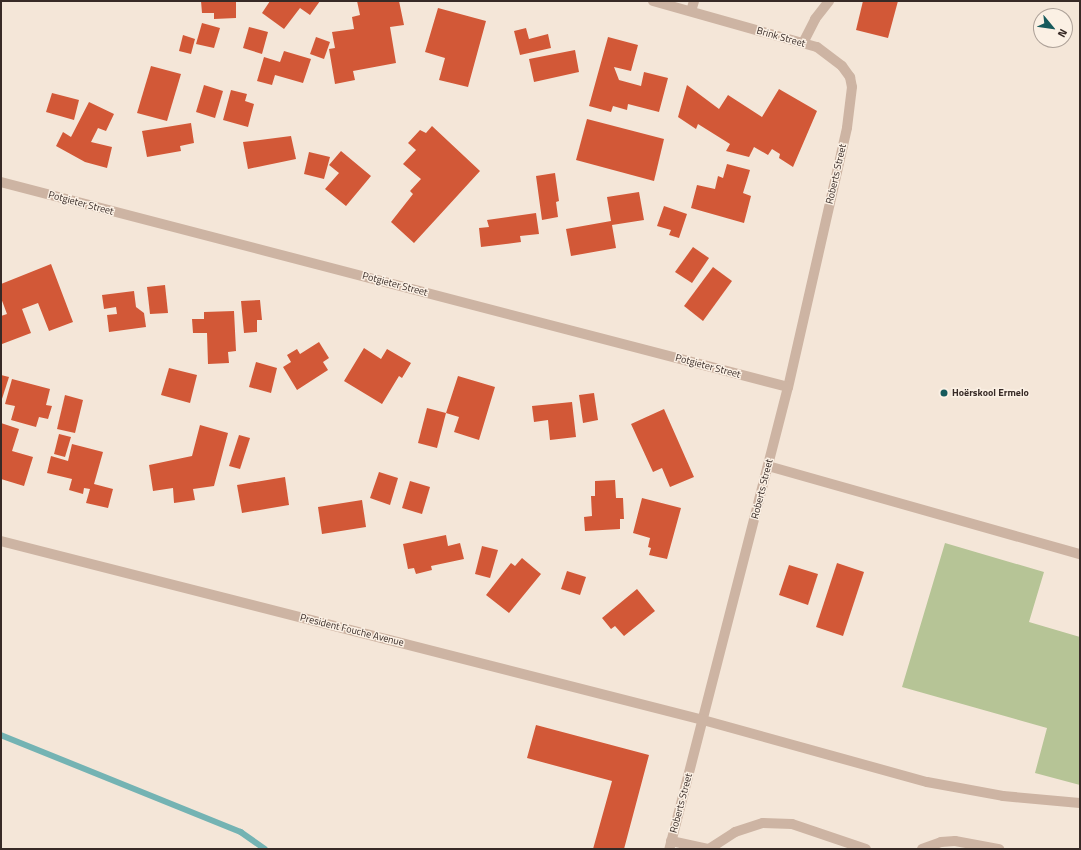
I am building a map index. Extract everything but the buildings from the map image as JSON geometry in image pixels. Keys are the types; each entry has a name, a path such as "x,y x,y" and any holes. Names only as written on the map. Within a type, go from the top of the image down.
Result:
{"street":[{"name":"Brink Street","path":"652,1 693,6 803,43 828,54 850,77 852,101 847,128"},
{"path":"803,43 815,19 829,1"},
{"name":"Roberts Street","path":"670,845 788,387 847,128"},
{"name":"Potgieter Street","path":"1,182 788,387"},
{"path":"768,466 1080,554"},
{"name":"President Fouche Avenue","path":"1,541 703,720 926,782 1004,796 1080,803"},
{"path":"670,845 709,849 735,832 763,823 792,824 866,849"},
{"path":"922,849 941,842 955,841 999,849"}],"green space":[{"path":"945,543 1044,572 1029,622 1080,637 1080,785 1035,773 1047,728 902,687"}],"waterway":[{"path":"1,735 241,832 265,849"}],"place":[{"name":"Hoërskool Ermelo","path":"944,393"}]}
